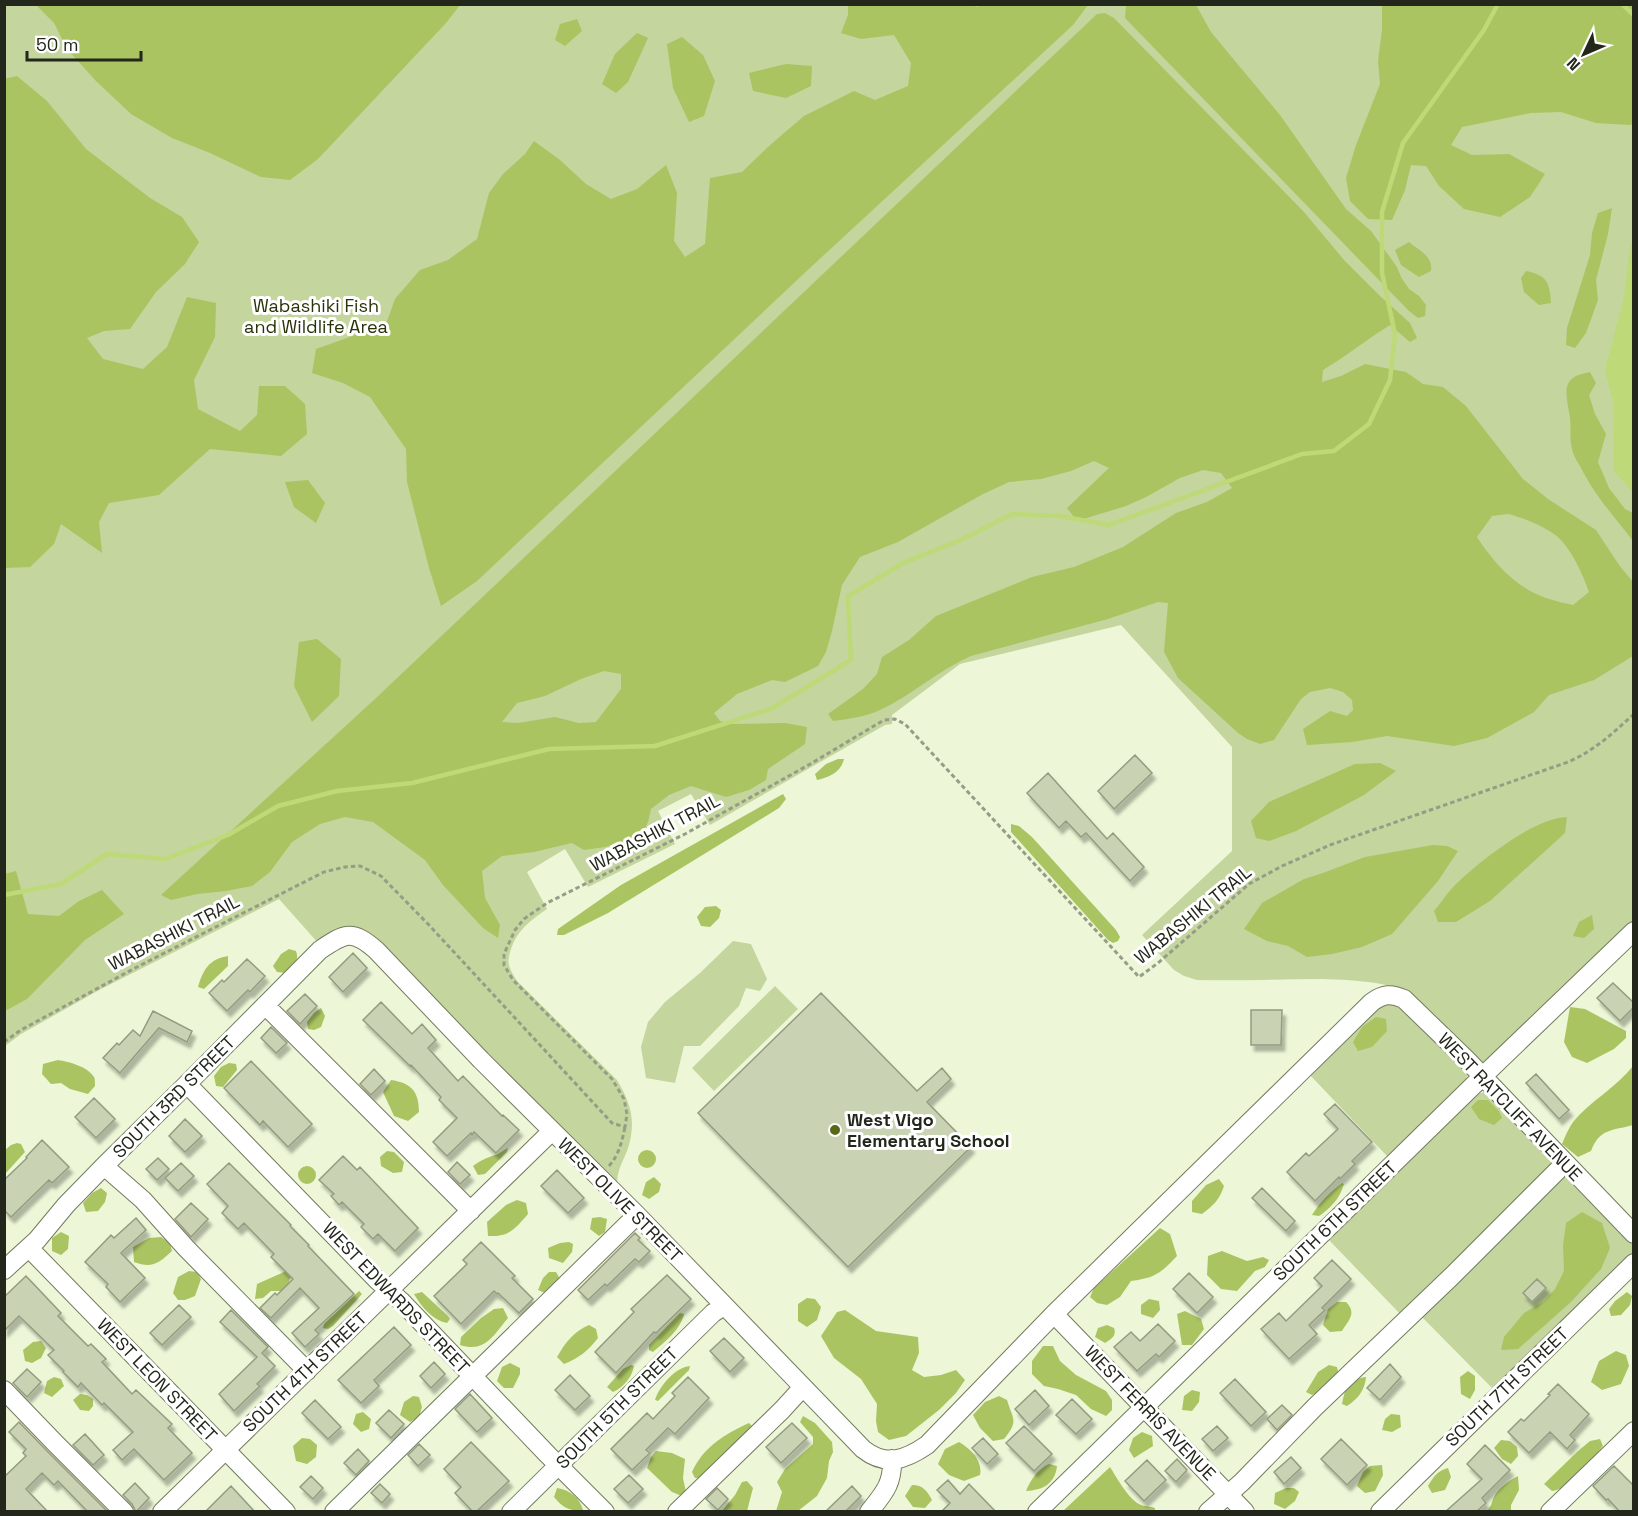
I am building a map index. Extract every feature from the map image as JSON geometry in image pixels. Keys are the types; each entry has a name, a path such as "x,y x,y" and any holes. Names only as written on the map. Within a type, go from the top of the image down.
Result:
{"street":[{"name":"SOUTH 6TH STREET","path":"1037,1512 1634,931"},
{"name":"SOUTH 3RD STREET","path":"4,1270 29,1248 104,1166 321,950 341,937 351,935"},
{"name":"WEST OLIVE STREET","path":"351,935 364,939 376,950 863,1449 871,1455 892,1459"},
{"name":"WEST RATCLIFF AVENUE","path":"1054,1314 1380,996 1394,995 1404,999 1483,1076 1634,1234"},
{"path":"265,1005 471,1211"},
{"name":"WEST EDWARDS STREET","path":"187,1084 604,1512"},
{"name":"SOUTH 4TH STREET","path":"162,1512 552,1131"},
{"path":"1208,1512 1242,1482 1315,1407 1452,1276 1565,1163"},
{"path":"104,1166 143,1200 186,1248 307,1371"},
{"path":"334,1512 637,1215"},
{"name":"WEST LEON STREET","path":"29,1248 286,1512"},
{"name":"SOUTH 7TH STREET","path":"1380,1512 1634,1263"},
{"name":"SOUTH 5TH STREET","path":"511,1512 713,1313 724,1306"},
{"path":"869,1512 885,1491 892,1473 892,1459 908,1457 927,1445 1054,1314"},
{"name":"WEST FERRIS AVENUE","path":"1054,1314 1245,1512"},
{"path":"678,1512 783,1410 803,1387"},
{"path":"4,1390 124,1512"},
{"path":"1550,1512 1634,1431"}],"path":[{"name":"WABASHIKI TRAIL","path":"4,1042 21,1030 135,968 324,872 360,866 381,876 612,1123 625,1127 627,1113 624,1100 612,1079 513,980 504,965 504,954 515,930 524,919 548,903 685,834 812,764 884,720 895,719 905,724 1139,977 1249,884 1282,866 1330,845 1576,759 1610,737 1634,714"},
{"path":"598,1177 613,1161 620,1147 625,1127"}],"green space":[{"name":"Wabashiki Fish and Wildlife Area","path":"5,5 1633,5 1633,923 1485,1062 1480,1062 1402,989 1392,986 1323,979 1197,980 1184,976 1174,970 1142,935 1232,851 1232,747 1121,625 960,664 892,715 892,724 885,725 710,825 691,794 658,811 675,844 588,887 565,849 527,872 547,909 530,921 517,936 508,961 509,966 517,981 617,1080 622,1088 628,1103 632,1127 629,1145 617,1182 562,1132 374,938 319,944 279,899 101,989 21,1034 5,1046"},
{"path":"733,941 751,944 767,979 760,991 746,988 739,1006 700,1046 684,1046 675,1083 646,1078 641,1047 648,1022 665,1002"},
{"path":"775,986 798,1009 714,1091 692,1068"},
{"path":"1398,1003 1468,1074 1465,1082 1387,1156 1309,1074 1377,1008"},
{"path":"1488,1093 1555,1164 1404,1318 1329,1240 1478,1094"},
{"path":"1561,1170 1633,1245 1633,1254 1493,1389 1418,1313"}],"shaded area":[{"path":"970,4 977,7 981,4 1088,5 1073,25 477,581 441,606 407,482 406,449 370,397 343,383 312,373 316,349 386,324 395,299 420,270 448,260 477,239 489,193 503,174 525,154 534,141 560,160 586,184 611,199 637,189 666,165 677,193 674,241 685,257 705,244 710,178 742,172 804,116 854,91 875,100 908,86 911,63 894,35 861,39 841,33 848,15 848,5"},
{"path":"36,5 460,5 446,23 318,159 290,180 261,177 172,138 131,114 67,49 54,23"},
{"path":"1126,5 1196,5 1211,32 1280,115 1346,209 1371,231 1397,267 1409,289 1426,305 1425,316 1418,318 1409,311 1125,18"},
{"path":"1382,5 1633,5 1633,124 1596,123 1561,112 1531,113 1462,127 1451,145 1472,155 1509,154 1545,174 1530,197 1500,217 1464,209 1439,186 1426,166 1411,165 1405,190 1392,220 1368,219 1350,201 1346,178 1356,145 1380,84 1378,61"},
{"path":"1105,13 1114,18 1304,212 1344,260 1410,323 1417,338 1410,342 1390,325 1323,370 1322,382 1341,376 1365,364 1406,372 1423,384 1443,387 1466,406 1523,479 1548,499 1596,530 1633,582 1633,656 1594,680 1549,695 1534,712 1487,738 1454,746 1387,736 1352,742 1307,745 1303,729 1330,711 1347,716 1353,710 1352,700 1343,692 1330,688 1310,692 1301,699 1274,740 1260,744 1238,733 1178,678 1164,652 1168,603 1158,602 1108,619 971,656 878,711 833,721 828,714 863,689 877,674 882,657 909,640 936,616 1032,577 1074,567 1123,547 1176,513 1207,502 1232,488 1221,473 1203,470 1180,478 1126,506 1077,521 1067,508 1109,468 1094,461 1071,471 1041,479 1009,482 983,494 898,542 860,557 842,585 826,652 818,666 785,682 772,680 737,694 714,713 720,721 734,724 785,723 807,727 805,744 768,769 766,780 749,790 726,797 691,786 669,795 651,809 642,836 605,847 584,850 572,843 534,852 502,856 482,871 485,898 500,925 498,938 483,928 443,885 425,860 373,822 345,817 320,824 292,842 270,872 252,886 171,900 161,895 375,699 1097,14","holes":["1508,514 1535,523 1559,538 1573,556 1589,592 1573,605 1535,594 1506,573 1477,537 1492,516","604,671 621,674 621,689 596,722 579,723 555,717 518,723 502,722 517,703 545,696"]},
{"path":"577,19 582,31 565,46 555,40 560,24"},
{"path":"637,33 648,38 628,82 616,93 602,84 615,54"},
{"path":"682,37 703,55 715,81 704,116 689,122 673,88 667,44"},
{"path":"786,64 812,66 811,86 786,98 753,91 749,73"},
{"path":"17,76 47,101 86,149 150,198 182,217 199,242 185,264 156,292 130,329 104,331 87,338 103,359 143,369 167,347 187,297 216,303 215,337 194,380 198,409 240,431 257,415 259,386 285,386 305,404 307,434 281,456 210,449 159,495 109,503 99,522 102,553 61,524 54,544 30,567 5,568 4,79"},
{"path":"1612,208 1596,280 1598,300 1586,333 1575,348 1566,345 1567,328 1590,255 1592,233 1598,213"},
{"path":"1633,239 1633,492 1614,471 1613,401 1605,370 1624,297"},
{"path":"1409,242 1425,254 1430,261 1431,271 1419,277 1401,265 1395,250"},
{"path":"1526,271 1539,275 1546,281 1550,290 1551,303 1539,305 1524,292 1521,278"},
{"path":"1590,372 1596,383 1589,395 1595,414 1606,434 1598,462 1609,488 1625,509 1633,513 1633,541 1598,496 1573,451 1567,397 1568,385 1574,377"},
{"path":"308,480 325,503 316,523 294,507 285,482"},
{"path":"317,639 341,659 339,696 312,722 294,686 299,642"},
{"path":"844,759 838,771 817,780 815,774 826,764"},
{"path":"1380,763 1396,771 1364,795 1296,831 1269,841 1256,838 1251,821 1269,802 1355,764"},
{"path":"783,794 786,799 779,808 608,913 564,935 557,935 558,929 621,885"},
{"path":"1567,817 1565,833 1490,901 1456,922 1438,922 1434,911 1455,885 1478,865 1523,833 1553,819"},
{"path":"1011,824 1019,826 1032,837 1116,930 1120,937 1118,941 1113,943 1108,940 1011,832"},
{"path":"1433,845 1447,846 1458,851 1438,881 1392,934 1362,947 1307,957 1288,946 1267,941 1244,929 1262,903 1304,879 1365,857"},
{"path":"16,871 28,914 59,916 79,901 102,890 124,914 85,940 27,999 5,1011 5,874"},
{"path":"716,906 721,910 719,918 710,927 701,926 697,917 705,907"},
{"path":"1592,915 1594,929 1584,938 1573,936 1579,922"},
{"path":"289,949 296,951 295,963 286,973 277,972 273,966 281,954"},
{"path":"228,956 228,966 204,989 198,987 208,966 221,957"},
{"path":"1570,1007 1585,1009 1626,1031 1626,1038 1614,1049 1587,1063 1572,1057 1564,1042"},
{"path":"321,1008 325,1016 321,1027 314,1030 308,1029 307,1022"},
{"path":"1376,1017 1386,1019 1387,1031 1372,1047 1358,1051 1353,1042 1362,1027"},
{"path":"58,1060 78,1065 91,1073 95,1086 88,1094 70,1089 61,1083 51,1084 42,1074 43,1064"},
{"path":"229,1063 236,1064 237,1070 223,1087 216,1086 214,1076 221,1067"},
{"path":"1633,1066 1633,1125 1603,1134 1591,1151 1578,1157 1562,1144 1571,1125 1587,1107 1619,1081"},
{"path":"391,1080 404,1083 415,1093 419,1112 408,1121 394,1116 383,1092"},
{"path":"1478,1100 1488,1100 1499,1111 1502,1118 1494,1125 1479,1119 1471,1107"},
{"path":"17,1143 21,1144 25,1152 5,1174 5,1150"},
{"path":"508,1148 507,1152 485,1174 478,1175 473,1166"},
{"path":"647,1150 653,1153 656,1159 653,1165 647,1168 641,1165 638,1159 641,1153"},
{"path":"387,1151 394,1152 404,1162 402,1172 393,1173 381,1166 380,1157"},
{"path":"307,1166 313,1169 316,1175 313,1181 307,1184 301,1181 298,1175 301,1169"},
{"path":"654,1177 661,1184 659,1192 649,1199 642,1195 646,1182"},
{"path":"1219,1179 1224,1186 1216,1202 1202,1214 1192,1212 1192,1201 1206,1185"},
{"path":"1342,1183 1344,1184 1340,1194 1331,1206 1319,1216 1312,1215 1333,1190"},
{"path":"101,1188 107,1193 105,1202 98,1211 86,1212 83,1203 92,1193"},
{"path":"517,1200 526,1203 528,1214 511,1231 488,1236 487,1222 506,1205"},
{"path":"1582,1212 1602,1223 1610,1248 1601,1269 1571,1302 1518,1349 1501,1350 1504,1337 1524,1313 1543,1302 1555,1289 1564,1271 1563,1246 1566,1223"},
{"path":"592,1218 607,1219 605,1232 599,1236 590,1229"},
{"path":"1160,1228 1170,1234 1177,1256 1162,1271 1131,1281 1120,1297 1107,1305 1097,1303 1090,1297 1094,1288"},
{"path":"61,1232 69,1236 68,1249 61,1255 52,1251 52,1238"},
{"path":"161,1237 170,1243 172,1251 155,1264 146,1265 134,1262 133,1247 149,1238"},
{"path":"569,1242 573,1244 572,1252 563,1263 549,1258 548,1248"},
{"path":"1222,1251 1247,1261 1263,1257 1269,1260 1265,1267 1255,1271 1237,1291 1221,1289 1207,1275 1208,1256"},
{"path":"293,1264 296,1272 289,1280 291,1290 287,1295 279,1291 271,1291 263,1298 255,1299 257,1284 284,1272"},
{"path":"189,1271 197,1272 201,1279 195,1296 178,1300 173,1293 178,1277"},
{"path":"549,1272 556,1272 560,1279 545,1293 538,1290 543,1278"},
{"path":"359,1291 362,1294 333,1326 328,1329 323,1328 324,1324"},
{"path":"422,1292 448,1316 450,1319 447,1323 436,1319 424,1308 414,1294"},
{"path":"1627,1292 1632,1296 1630,1305 1621,1315 1611,1316 1609,1309"},
{"path":"807,1298 815,1299 821,1307 817,1320 807,1327 798,1321 798,1304"},
{"path":"1149,1299 1159,1301 1160,1310 1153,1318 1141,1314 1141,1305"},
{"path":"1337,1302 1346,1302 1351,1310 1351,1316 1342,1331 1330,1332 1323,1325 1328,1309"},
{"path":"503,1308 508,1318 493,1337 476,1347 460,1345 461,1337 481,1318 494,1309"},
{"path":"845,1310 876,1331 918,1337 919,1353 912,1370 924,1377 956,1370 965,1380 939,1410 906,1436 889,1440 878,1432 877,1404 861,1379 834,1358 821,1336 837,1312"},
{"path":"1185,1311 1201,1319 1204,1329 1192,1345 1182,1345 1177,1314"},
{"path":"680,1313 684,1314 676,1330 653,1352 649,1350 649,1345"},
{"path":"589,1325 596,1329 598,1338 583,1354 564,1364 557,1357 560,1352 574,1335"},
{"path":"1107,1325 1114,1328 1115,1333 1105,1343 1095,1337 1098,1328"},
{"path":"41,1341 46,1348 41,1358 32,1363 25,1361 23,1350 33,1342"},
{"path":"1043,1346 1053,1346 1060,1361 1076,1375 1106,1391 1112,1400 1112,1410 1106,1416 1091,1409 1076,1395 1044,1386 1032,1374 1032,1361"},
{"path":"1616,1351 1626,1355 1629,1366 1621,1384 1602,1390 1591,1382 1599,1361"},
{"path":"510,1363 520,1368 520,1374 513,1388 504,1388 497,1381 502,1367"},
{"path":"1329,1365 1337,1367 1339,1376 1325,1389 1312,1395 1306,1392 1318,1372"},
{"path":"634,1366 633,1370 624,1384 613,1392 607,1387 623,1369"},
{"path":"690,1366 689,1370 658,1401 655,1400 668,1379 684,1367"},
{"path":"1468,1371 1475,1376 1475,1390 1470,1399 1461,1394 1460,1377"},
{"path":"54,1377 61,1379 64,1386 52,1397 44,1393 47,1381"},
{"path":"1366,1377 1358,1397 1347,1406 1342,1404 1348,1385"},
{"path":"1192,1390 1200,1392 1199,1402 1192,1411 1182,1410 1184,1396"},
{"path":"80,1394 93,1399 93,1406 89,1411 80,1410 73,1400"},
{"path":"413,1396 419,1397 422,1407 419,1417 410,1422 400,1415 404,1402"},
{"path":"999,1396 1007,1400 1013,1416 1013,1424 1004,1439 993,1441 980,1428 973,1415 985,1402"},
{"path":"363,1412 371,1419 369,1429 361,1432 353,1424 356,1414"},
{"path":"1391,1414 1400,1415 1401,1427 1392,1432 1382,1430 1385,1419"},
{"path":"803,1416 815,1423 832,1442 833,1452 829,1461 827,1478 817,1496 798,1511 776,1511 782,1492 777,1482 785,1469 813,1444 813,1437 800,1422"},
{"path":"749,1423 755,1429 704,1478 695,1478 692,1472 702,1455 723,1437"},
{"path":"1142,1432 1152,1436 1153,1446 1134,1458 1129,1450 1133,1438"},
{"path":"302,1438 310,1439 317,1445 316,1457 307,1464 296,1461 293,1446"},
{"path":"1600,1439 1603,1446 1587,1466 1567,1485 1552,1491 1544,1484 1590,1441"},
{"path":"1501,1440 1510,1441 1517,1447 1518,1456 1511,1464 1502,1459 1494,1448"},
{"path":"959,1442 968,1448 980,1465 980,1475 964,1481 949,1475 938,1464 945,1449"},
{"path":"656,1451 672,1453 685,1459 683,1478 686,1492 682,1496 672,1492 647,1468"},
{"path":"1049,1464 1057,1466 1051,1482 1038,1489 1026,1491 1035,1475"},
{"path":"1382,1465 1383,1475 1375,1491 1365,1493 1357,1486 1363,1472 1370,1466"},
{"path":"1110,1467 1132,1498 1141,1505 1155,1508 1155,1511 1063,1511"},
{"path":"1448,1468 1451,1477 1445,1490 1432,1493 1428,1486 1430,1482 1438,1472"},
{"path":"1518,1476 1519,1490 1511,1505 1511,1511 1487,1511 1498,1490"},
{"path":"747,1481 753,1488 747,1511 722,1511 742,1482"},
{"path":"912,1485 924,1489 932,1500 925,1508 913,1507 905,1496"},
{"path":"557,1488 574,1495 583,1510 570,1509 560,1504 554,1497"},
{"path":"1286,1488 1294,1488 1299,1492 1295,1501 1285,1509 1274,1504 1275,1493"}],"building":[{"path":"1135,755 1152,773 1114,809 1098,791"},
{"path":"1048,773 1107,839 1113,833 1144,867 1130,881 1086,833 1081,837 1066,821 1059,828 1027,793"},
{"path":"353,953 367,968 343,992 329,977"},
{"path":"247,959 265,976 227,1011 209,993 222,980 224,982"},
{"path":"1613,983 1634,1003 1634,1007 1620,1021 1597,998"},
{"name":"West Vigo Elementary School","path":"821,993 917,1091 942,1068 951,1079 927,1102 971,1147 848,1267 698,1113"},
{"path":"305,994 317,1006 300,1024 287,1011"},
{"path":"381,1002 412,1034 422,1024 436,1040 428,1048 458,1081 463,1076 519,1130 496,1153 474,1132 447,1156 433,1142 457,1118 411,1065 363,1020"},
{"path":"1251,1010 1282,1010 1281,1045 1251,1045"},
{"path":"153,1011 192,1031 187,1042 159,1028 120,1073 103,1058 133,1030 140,1036"},
{"path":"271,1027 287,1043 276,1053 261,1038"},
{"path":"251,1061 312,1124 288,1147 263,1121 260,1125 224,1088"},
{"path":"374,1069 385,1081 371,1095 360,1084"},
{"path":"1536,1074 1569,1110 1559,1119 1526,1083"},
{"path":"94,1098 115,1119 96,1138 75,1117"},
{"path":"1335,1104 1372,1142 1352,1161 1355,1164 1315,1201 1287,1172 1306,1153 1309,1156 1338,1129 1324,1114"},
{"path":"185,1119 202,1136 185,1152 169,1136"},
{"path":"42,1140 69,1167 52,1183 49,1180 11,1217 4,1210 4,1180"},
{"path":"343,1156 357,1170 360,1167 418,1228 395,1251 378,1234 373,1239 361,1227 364,1224 342,1202 339,1205 331,1196 334,1194 319,1180"},
{"path":"158,1158 169,1169 157,1180 146,1169"},
{"path":"457,1162 470,1175 460,1184 448,1172"},
{"path":"181,1163 194,1176 178,1191 165,1178"},
{"path":"229,1163 291,1225 354,1294 315,1330 319,1334 305,1347 292,1333 319,1308 300,1288 271,1318 260,1308 293,1279 271,1257 274,1254 244,1223 238,1229 222,1213 228,1206 207,1184"},
{"path":"557,1170 584,1198 568,1213 541,1186"},
{"path":"1262,1188 1295,1221 1286,1231 1252,1198"},
{"path":"191,1203 208,1219 191,1237 175,1219"},
{"path":"136,1218 146,1230 121,1253 145,1278 120,1302 106,1287 108,1284 85,1262 111,1235 114,1238"},
{"path":"635,1233 640,1238 638,1240 650,1251 639,1262 635,1259 607,1286 605,1284 588,1300 578,1290"},
{"path":"481,1242 515,1276 512,1278 533,1299 519,1313 494,1291 461,1324 434,1296 467,1264 463,1260"},
{"path":"1332,1260 1351,1279 1322,1308 1325,1310 1309,1325 1317,1334 1289,1359 1261,1329 1279,1313 1286,1321 1322,1286 1314,1278"},
{"path":"1189,1273 1213,1297 1197,1313 1173,1289"},
{"path":"667,1275 691,1299 656,1333 654,1332 616,1373 595,1352 634,1312 631,1309"},
{"path":"26,1276 61,1313 58,1316 88,1346 91,1344 106,1359 102,1362 132,1394 136,1390 172,1424 168,1428 192,1453 164,1480 134,1449 122,1460 113,1450 133,1432 81,1383 78,1387 63,1372 48,1355 54,1350 19,1316 4,1331 4,1297"},
{"path":"1537,1279 1546,1288 1532,1302 1523,1293"},
{"path":"179,1305 191,1317 162,1345 150,1333"},
{"path":"231,1310 268,1347 262,1353 275,1366 257,1384 260,1386 234,1411 219,1394 257,1357 220,1322"},
{"path":"1158,1324 1175,1341 1159,1357 1156,1354 1137,1371 1114,1347 1131,1332 1140,1341"},
{"path":"394,1327 411,1345 374,1380 379,1386 361,1403 338,1380"},
{"path":"724,1338 744,1358 730,1372 710,1351"},
{"path":"434,1362 445,1374 431,1388 420,1376"},
{"path":"1390,1364 1401,1377 1380,1400 1367,1388"},
{"path":"27,1369 41,1382 27,1397 13,1383"},
{"path":"570,1375 590,1396 575,1410 555,1390"},
{"path":"688,1377 709,1398 675,1434 668,1428 646,1450 650,1453 632,1470 611,1449 647,1413 653,1419 675,1396 672,1393"},
{"path":"1235,1379 1266,1412 1251,1426 1220,1393"},
{"path":"1558,1384 1589,1414 1570,1435 1575,1440 1567,1449 1550,1432 1529,1453 1508,1432 1521,1419 1524,1421"},
{"path":"1035,1390 1049,1406 1029,1425 1015,1409"},
{"path":"470,1394 492,1418 477,1432 455,1409"},
{"path":"1072,1399 1092,1419 1076,1434 1056,1415"},
{"path":"315,1400 341,1427 328,1439 302,1413"},
{"path":"1282,1405 1292,1415 1277,1430 1267,1419"},
{"path":"389,1410 404,1424 391,1438 376,1423"},
{"path":"19,1422 108,1512 88,1512 58,1481 54,1485 42,1473 26,1489 48,1512 4,1512 4,1477 26,1456 23,1453 26,1449 9,1432"},
{"path":"792,1423 807,1438 781,1463 766,1447"},
{"path":"1024,1426 1052,1454 1034,1471 1006,1443"},
{"path":"1217,1426 1228,1438 1213,1451 1202,1439"},
{"path":"85,1434 104,1455 93,1465 73,1445"},
{"path":"983,1438 998,1454 987,1464 972,1448"},
{"path":"1341,1439 1367,1465 1347,1485 1321,1459"},
{"path":"471,1442 509,1481 476,1512 473,1512 455,1493 461,1487 444,1469"},
{"path":"419,1444 430,1455 418,1466 408,1455"},
{"path":"1485,1445 1510,1470 1482,1498 1486,1503 1476,1512 1445,1512 1482,1479 1467,1464"},
{"path":"358,1449 369,1461 356,1475 344,1463"},
{"path":"1291,1457 1301,1468 1284,1484 1274,1472"},
{"path":"1177,1459 1187,1470 1176,1482 1165,1471"},
{"path":"1147,1460 1166,1480 1144,1501 1125,1481"},
{"path":"1614,1466 1634,1486 1634,1512 1620,1512 1593,1486"},
{"path":"629,1475 643,1489 628,1503 614,1489"},
{"path":"311,1476 323,1488 313,1499 300,1487"},
{"path":"948,1480 960,1494 969,1484 996,1512 941,1512 950,1503 937,1490"},
{"path":"135,1483 149,1498 136,1512 123,1495"},
{"path":"380,1484 390,1494 382,1503 371,1493"},
{"path":"231,1486 255,1512 205,1512"},
{"path":"852,1486 861,1496 845,1512 825,1512"},
{"path":"717,1488 728,1499 718,1510 706,1499"}],"waterway":[{"path":"4,895 61,884 107,854 165,859 228,835 278,806 337,791 412,783 549,749 655,746 771,709 851,660 848,596 903,563 963,539 1012,514 1060,516 1109,525 1302,454 1334,451 1369,424 1390,380 1395,334 1382,273 1382,212 1403,143 1484,30 1498,4"},
{"path":"1622,4 1634,15"}],"place":[{"name":"West Vigo Elementary School","path":"835,1130"}]}
